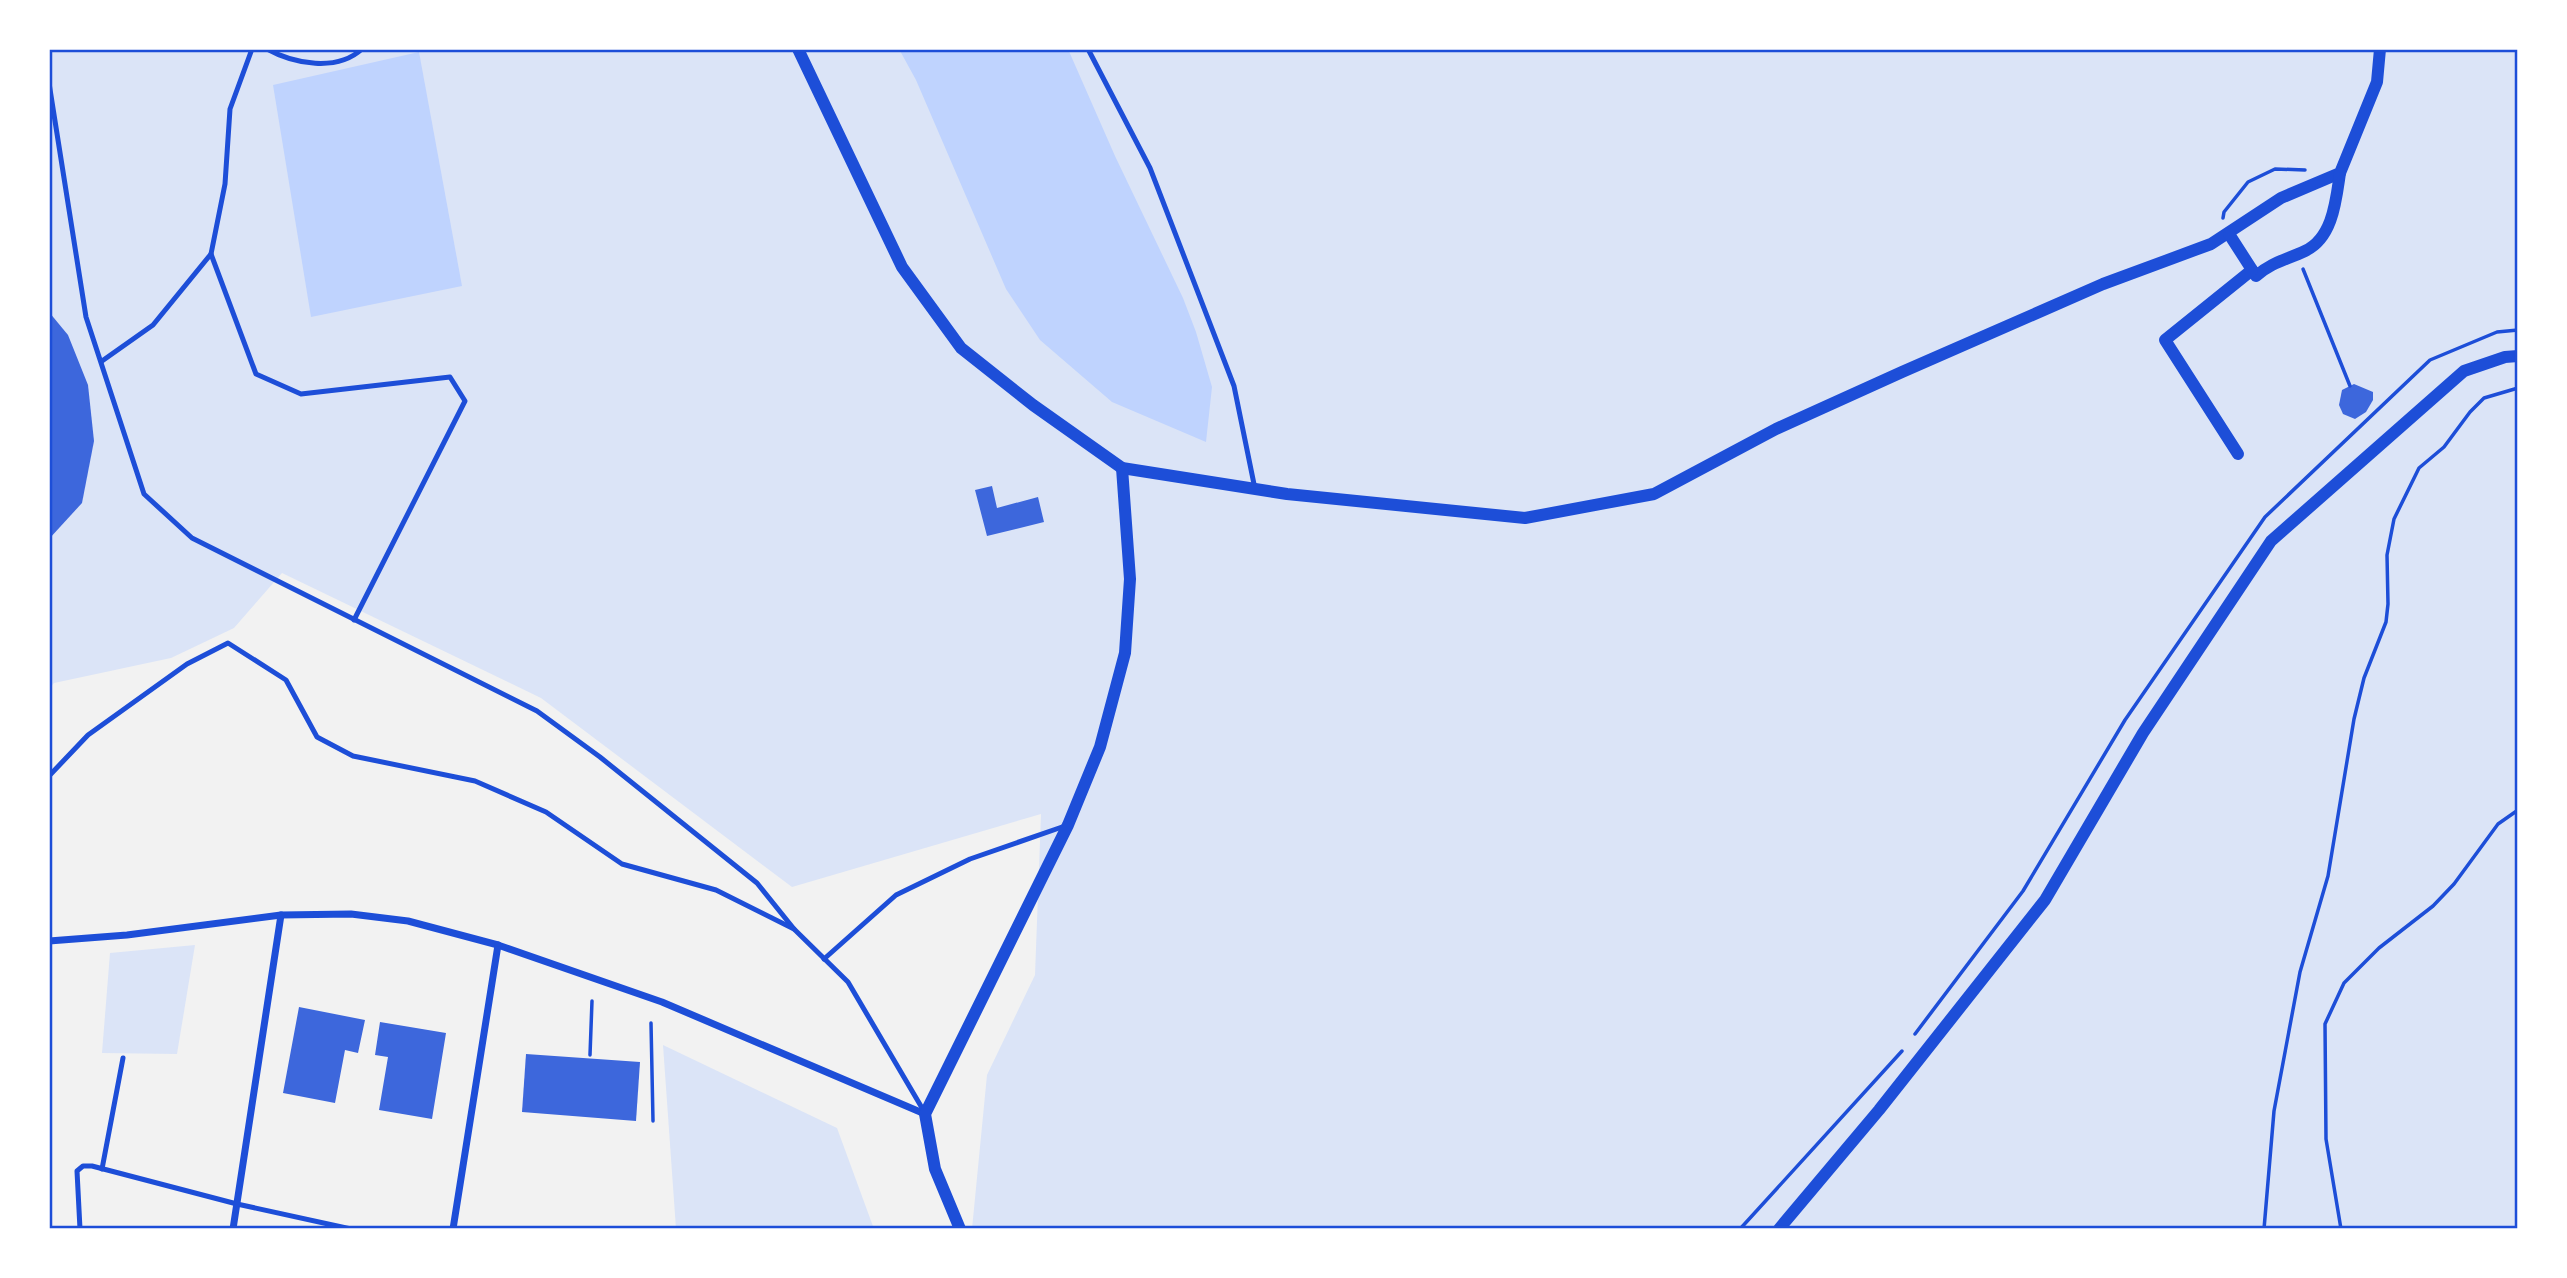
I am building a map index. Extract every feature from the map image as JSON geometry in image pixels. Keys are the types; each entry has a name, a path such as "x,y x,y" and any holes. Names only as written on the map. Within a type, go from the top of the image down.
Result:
{"street":[{"path":"798,49 902,267 961,348 1033,405 1122,468 1287,494 1525,518 1654,494 1776,429 1877,383 2104,284 2211,244 2281,198 2340,173"},
{"path":"2229,234 2256,276 2269,265 2311,248 2334,212 2340,173 2377,82 2380,49"},
{"path":"2238,454 2165,340 2252,270"},
{"path":"1779,1229 1879,1110 2045,900 2143,733 2271,541 2464,371 2505,357 2518,356"},
{"path":"960,1229 934,1169 925,1114 1068,825 1100,747 1125,653 1130,579 1122,468"},
{"path":"49,941 127,935 281,915 351,914 408,921 498,945 662,1002 925,1114"},
{"path":"233,1229 281,915"},
{"path":"453,1229 498,945"}],"lane":[{"path":"102,360 153,325 211,254 225,184 230,109 252,49"},
{"path":"267,49 306,64 351,59 362,49"},
{"path":"1088,49 1150,169 1234,387 1255,489"},
{"path":"49,83 86,317 144,494 192,538 537,711 600,757 757,883 794,929 848,982 925,1114"},
{"path":"211,254 256,374 301,394 450,377 465,401 354,620"},
{"path":"49,776 88,735 187,664 228,642 286,680 317,737 354,756 475,781 546,812 622,864 716,890 794,929"},
{"path":"824,959 896,895 970,859 1068,825"},
{"path":"102,1169 123,1058"},
{"path":"80,1229 77,1171 83,1166 351,1229"}],"path":[{"path":"2297,254 2350,386"},
{"path":"2264,1229 2274,1111 2300,972 2328,876 2354,719 2364,678 2386,622 2387,555 2394,519 2418,468 2444,447 2470,412 2484,398 2518,388"},
{"path":"2340,1229 2326,1139 2325,1024 2344,983 2388,941 2434,906 2454,884 2498,824 2518,810"},
{"path":"590,1055 592,1001"},
{"path":"652,1023 653,1121"}],"shaded area":[{"path":"49,49 2518,49 2518,1229 972,1229 987,1075 1035,975 1041,814 792,887 541,698 282,573 234,628 171,658 54,683 49,689"},
{"path":"195,945 177,1054 102,1053 110,953"},
{"path":"663,1045 837,1128 874,1229 676,1229"}],"water":[{"path":"899,49 1068,49 1115,156 1183,298 1196,332 1212,387 1206,442 1112,402 1040,340 1006,289 916,80"},
{"path":"419,52 462,286 311,317 273,85"}],"building":[{"path":"49,312 68,335 88,385 94,441 82,503 49,539"},
{"path":"2354,384 2373,392 2373,400 2366,412 2355,419 2343,414 2339,405 2342,390"},
{"path":"992,486 997,508 1038,497 1044,522 987,536 975,490"},
{"path":"299,1007 365,1020 358,1053 345,1050 335,1103 283,1093"},
{"path":"380,1022 446,1033 432,1119 379,1110 388,1057 375,1055"},
{"path":"526,1054 640,1062 636,1121 522,1112"}]}
